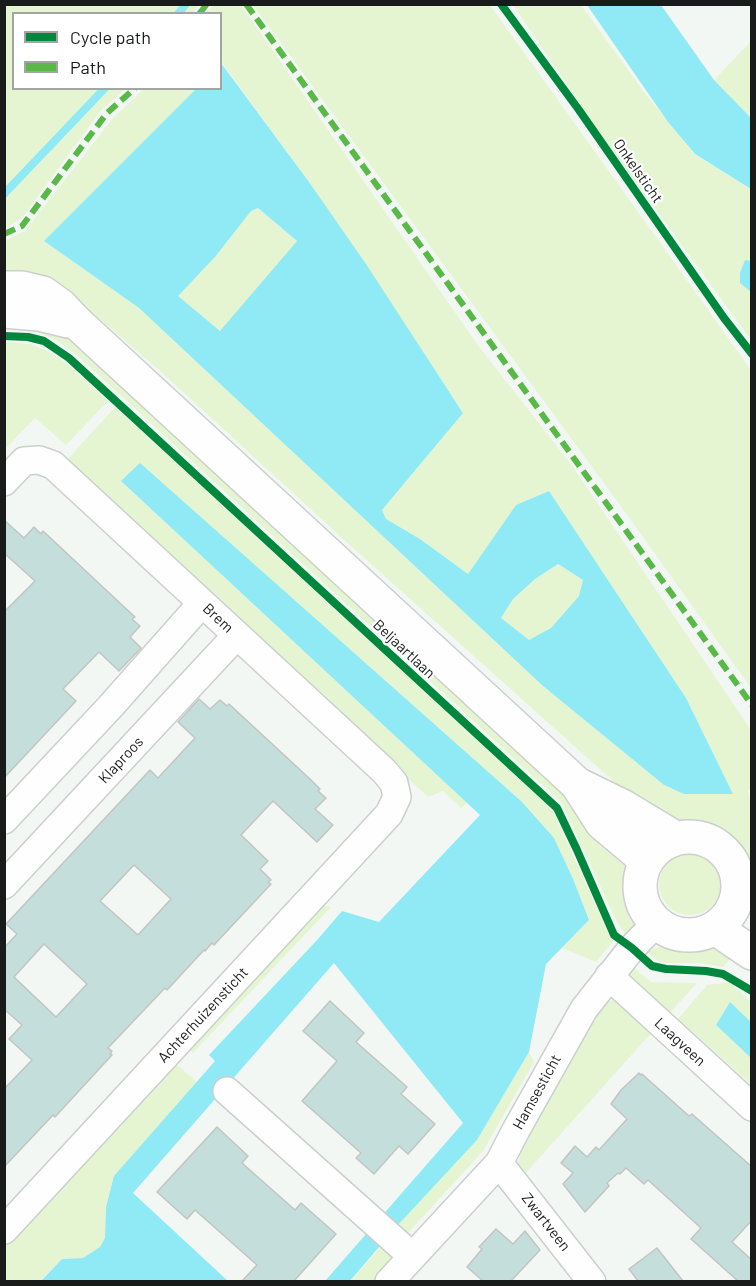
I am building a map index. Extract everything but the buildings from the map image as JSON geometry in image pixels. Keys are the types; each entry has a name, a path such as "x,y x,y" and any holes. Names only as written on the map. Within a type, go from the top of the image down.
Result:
{"street":[{"name":"Beljaartlaan","path":"4,288 22,288 43,293 62,306 76,322 577,784 602,823 646,860"},
{"path":"4,311 39,314 76,322"},
{"name":"Brem","path":"4,482 24,461 39,460 53,465 384,771 394,783 397,797"},
{"path":"4,820 110,707 202,603"},
{"name":"Klaproos","path":"4,885 237,635"},
{"name":"Beljaartlaan","path":"577,784 622,806 675,838"},
{"name":"Achterhuizensticht","path":"4,1230 389,814 397,797"},
{"path":"734,918 695,935 675,933 656,923 643,904 639,882 646,860 655,849 675,838 698,836 718,845 733,862 739,883 734,918 752,953"},
{"name":"Hamsesticht","path":"389,1281 405,1250 499,1163 584,1009 632,948 656,923"},
{"name":"Laagveen","path":"609,976 752,1107"},
{"path":"227,1091 405,1250"},
{"name":"Zwartveen","path":"499,1163 592,1281"}],"green space":[{"path":"5,4 198,5 193,12 12,12 12,90 125,90 102,109 21,219 5,228"},
{"path":"214,5 241,5 477,344 573,467 751,730 751,791 748,789 751,809 751,869 741,851 720,831 692,824 660,823 342,538 159,370 81,303 5,278 4,241 25,231 113,118 143,90 195,90 44,241 139,308 543,686 664,785 684,794 733,794 686,698 549,491 516,505 468,574 420,539 386,519 382,510 463,412 309,182 222,63 222,12 207,12"},
{"path":"253,5 490,5 751,370 751,688 615,498"},
{"path":"513,5 581,5 644,92 694,154 751,189 751,340 600,133"},
{"path":"751,41 751,118 714,80"},
{"path":"258,208 297,241 220,332 177,296 215,257 251,211"},
{"path":"5,321 49,326 75,340 591,817 631,860 630,881 636,916 627,936 617,922 562,803 79,357 58,341 39,333 5,328"},
{"path":"5,342 30,344 48,351 65,362 108,401 66,445 35,418 5,449"},
{"path":"115,407 546,804 555,815 613,941 596,962 562,948 589,920 521,801 140,464 122,482 467,803 461,808 443,791 428,797 65,462"},
{"path":"557,564 584,580 579,596 551,628 529,641 501,618 513,599 535,579"},
{"path":"690,853 702,855 712,862 719,872 721,884 719,896 712,906 702,913 690,915 678,913 668,906 661,896 659,884 661,872 668,862 678,855"},
{"path":"319,904 331,907 193,1053 188,1047"},
{"path":"709,944 735,953 723,967 701,963 662,963 646,952 665,945"},
{"path":"635,969 651,982 697,983 669,1014 631,979 629,970"},
{"path":"729,982 751,1002 751,1022 730,1003 716,1025 751,1058 751,1084 678,1019 707,985"},
{"path":"618,1000 654,1030 524,1175 518,1164 522,1145 603,1001"},
{"path":"529,1052 534,1062 483,1151 408,1233 397,1226 477,1140"},
{"path":"175,1063 197,1082 115,1176 106,1207 105,1238 100,1247 83,1258 62,1259 40,1281 5,1282 4,1246"},
{"path":"383,1244 391,1251 392,1264 377,1281 350,1282"}],"water":[{"path":"587,5 661,5 714,80 751,118 751,189 695,154 668,122"},
{"path":"222,64 366,264 463,413 382,510 386,519 420,539 468,574 516,505 549,491 686,698 733,794 684,794 664,785 543,686 139,308 44,241 195,90 222,90","holes":["258,208 297,241 220,331 178,296 215,257 251,211","558,564 583,580 579,596 551,628 529,640 501,618 513,599 535,579"]},
{"path":"745,260 751,261 751,292 740,283 740,273"},
{"path":"140,463 521,801 554,838 589,920 546,964 529,1052 477,1140 397,1226 350,1281 325,1281 463,1123 334,963 133,1193 228,1281 40,1282 62,1259 83,1258 100,1247 105,1238 106,1207 114,1176 215,1061 209,1055 342,911 379,922 480,815 121,481"},
{"path":"730,1002 751,1022 751,1058 716,1025"}],"waterway":[{"path":"180,12 186,4"},
{"path":"4,194 103,90"}],"marked path":[{"path":"201,12 207,4"},
{"path":"246,4 752,705"},
{"path":"4,234 22,226 107,113 133,90"}],"cycle path":[{"name":"Onkelsticht","path":"501,4 752,354"},
{"path":"4,336 28,337 44,341 69,358 557,808 614,935 652,966 723,974 752,991"}]}
